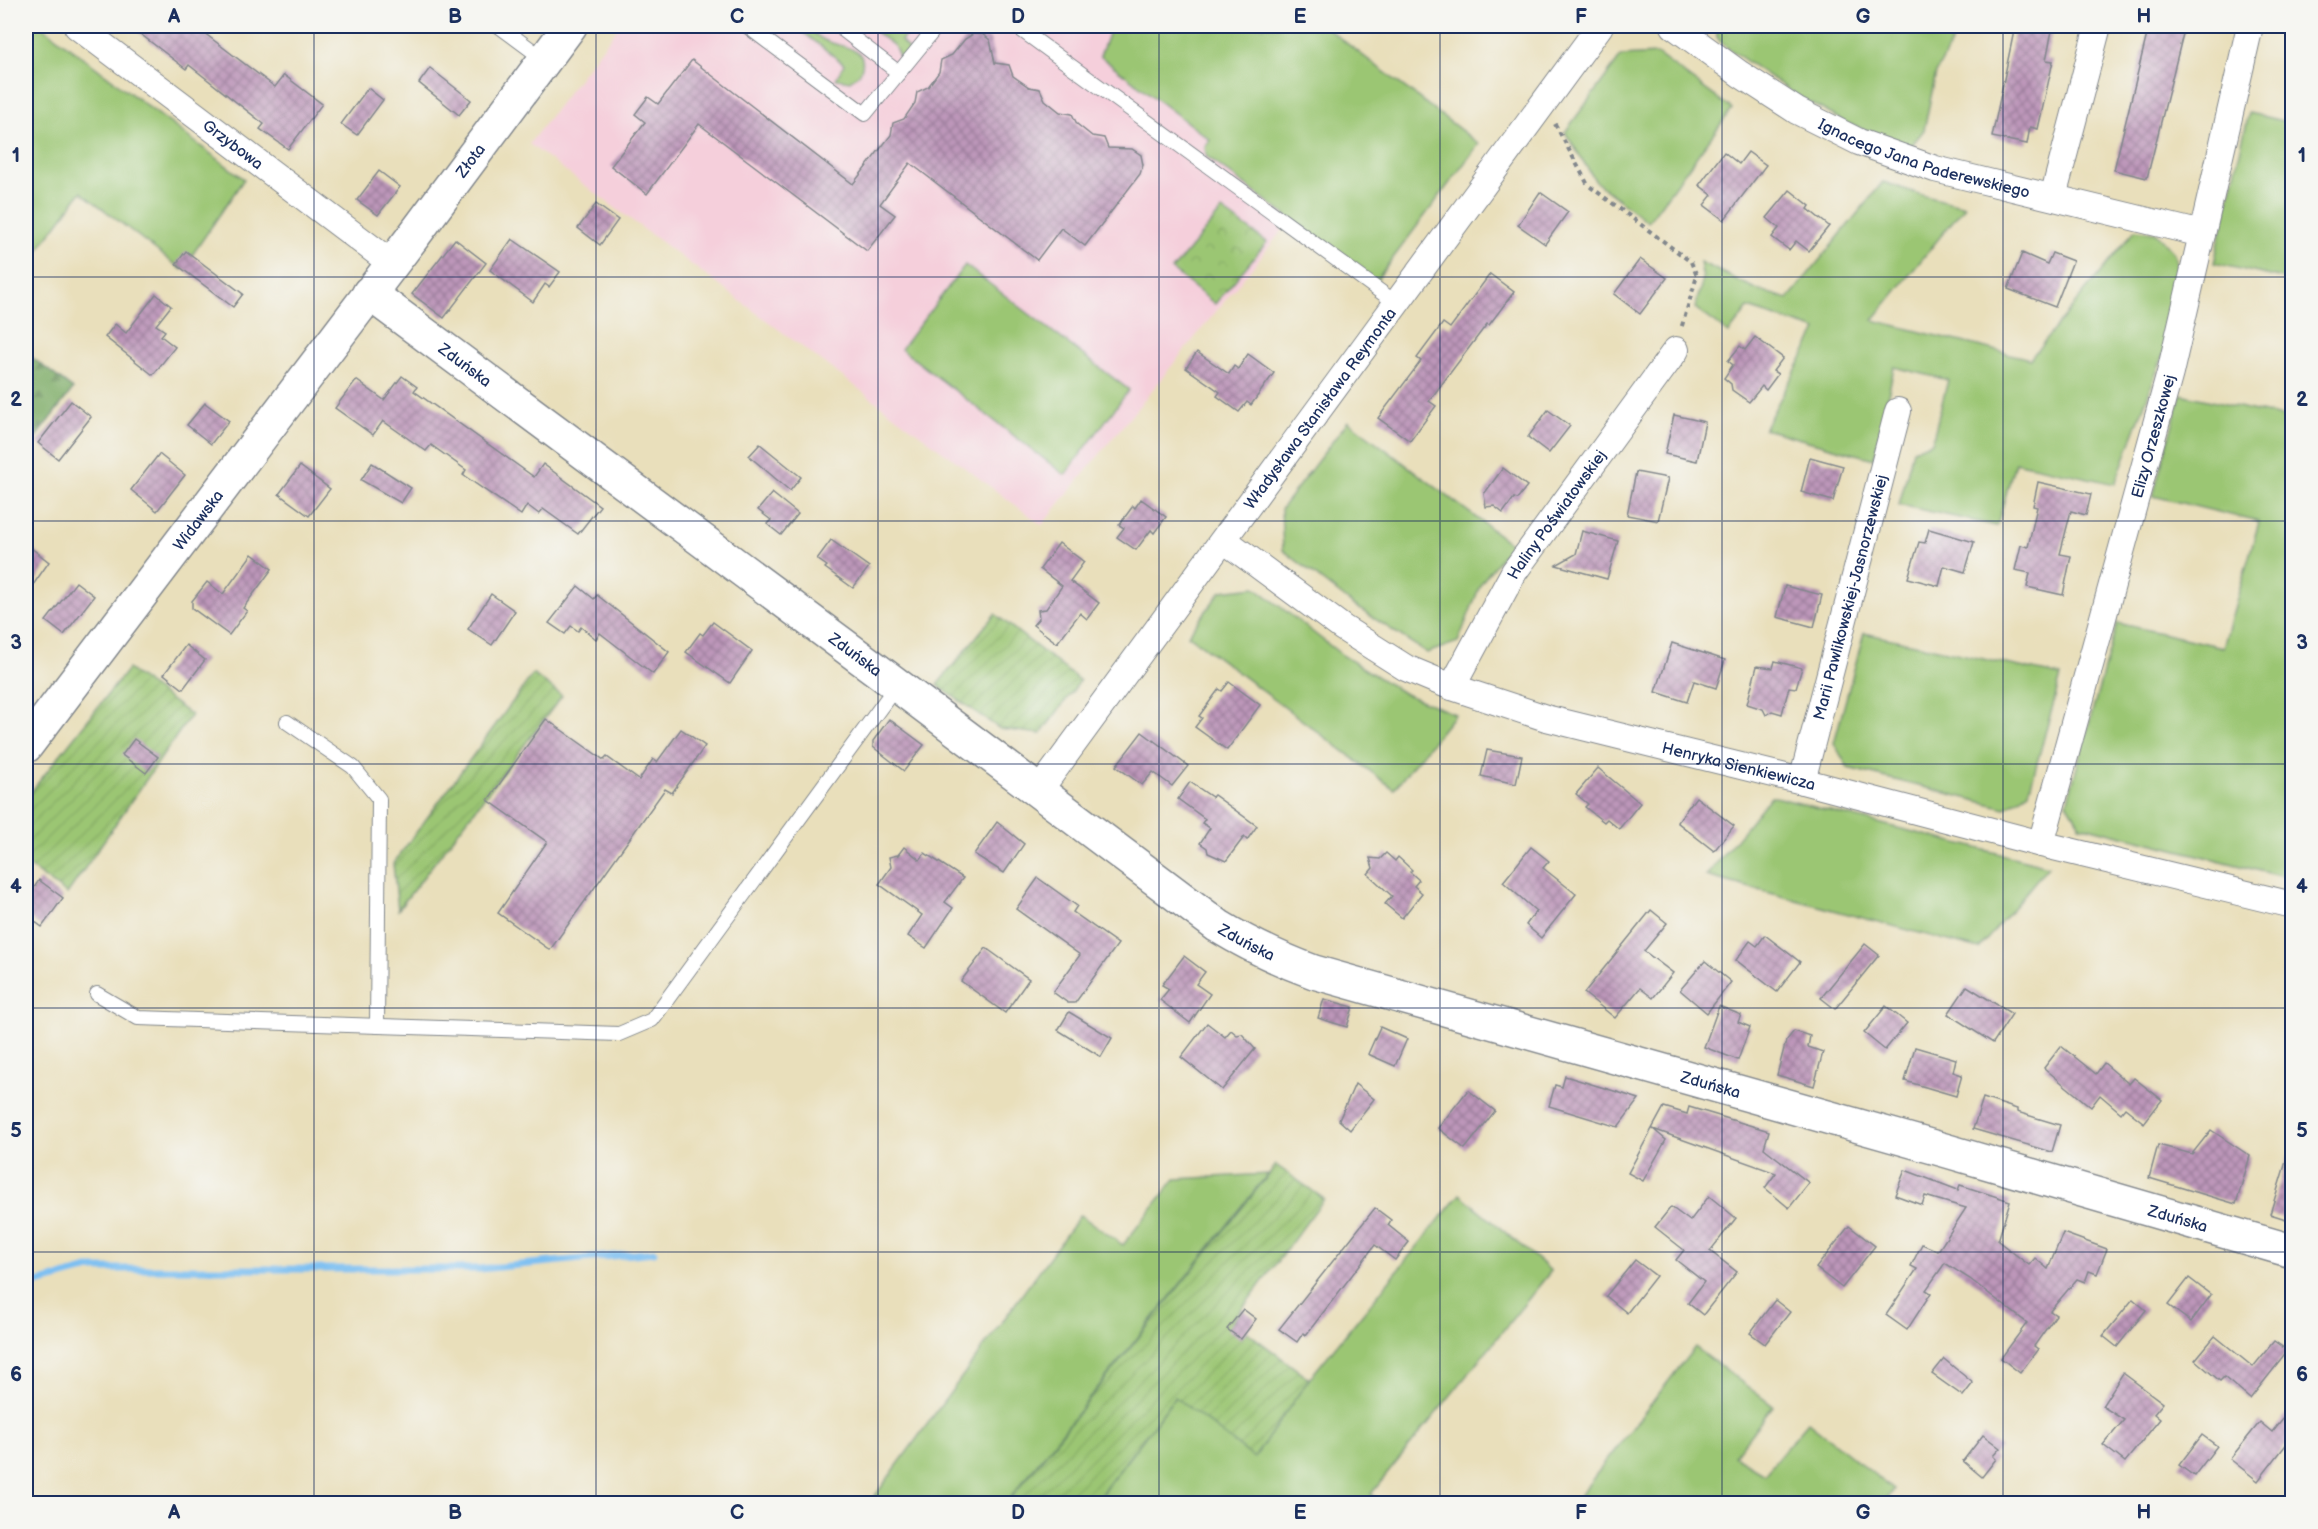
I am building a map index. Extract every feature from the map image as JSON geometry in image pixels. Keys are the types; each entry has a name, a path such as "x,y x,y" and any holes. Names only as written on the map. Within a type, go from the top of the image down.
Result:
{"street":[{"name":"Grzybowa","path":"77,26 391,263"},
{"name":"Złota","path":"369,293 570,26"},
{"name":"Władysława Stanisława Reymonta","path":"1038,792 1600,26"},
{"name":"Ignacego Jana Paderewskiego","path":"1674,26 1740,74 1797,111 1859,142 1935,170 2202,234"},
{"path":"2053,197 2098,26"},
{"name":"Elizy Orzeszkowej","path":"2041,844 2170,373 2250,26"},
{"name":"Zduńska","path":"369,293 1218,926 1250,946 1314,972 1921,1143 2292,1251"},
{"name":"Widawska","path":"26,746 369,293"},
{"name":"Haliny Poświatowskiej","path":"1452,687 1514,572 1676,350"},
{"name":"Marii Pawlikowskiej-Jasnorzewskiej","path":"1802,781 1898,411"},
{"name":"Henryka Sienkiewicza","path":"1224,540 1343,628 1407,668 1452,687 1546,718 1802,781 2041,844 2292,905"}],"lane":[{"path":"500,26 545,60"},
{"path":"747,26 865,114 937,26"},
{"path":"838,26 899,73"},
{"path":"1016,26 1396,303"},
{"path":"97,994 138,1018 620,1034 652,1020 897,685"},
{"path":"287,722 353,767 379,799 377,1026"}],"path":[{"path":"1545,98 1561,138 1588,185 1690,262 1696,276 1676,350"}],"shaded area":[{"path":"619,26 1111,26 1321,183 1042,525 529,144"}],"green space":[{"path":"26,26 41,26 244,179 182,270 81,192 31,260 26,256"},
{"path":"795,26 808,28 830,43 858,52 863,64 860,73 850,81 836,79 844,64"},
{"path":"868,26 913,26 901,41 912,54 906,58 900,58 894,46"},
{"path":"1111,26 1324,26 1479,144 1375,282 1206,156 1205,147 1210,140 1100,56"},
{"path":"1717,26 1960,26 1936,73 1924,130 1910,147 1847,123 1796,95 1722,44 1717,37"},
{"path":"1657,54 1732,109 1648,222 1596,182 1565,132 1621,56"},
{"path":"2249,113 2292,123 2292,281 2214,263"},
{"path":"1883,182 1965,206 1873,320 2030,359 2135,230 2155,232 2174,253 2181,283 2179,312 2115,484 2015,462 1997,526 1899,505 1913,450 1932,442 1948,380 1894,367 1874,459 1764,429 1817,330 1748,308 1729,333 1695,308 1703,279 1700,262 1758,290 1788,299"},
{"path":"1222,210 1267,242 1215,304 1172,270"},
{"path":"965,265 1129,390 1065,475 901,349"},
{"path":"26,353 73,389 26,450"},
{"path":"2181,394 2292,418 2292,879 2080,825 2067,803 2117,623 2223,647 2259,522 2153,496"},
{"path":"1348,421 1511,544 1481,583 1458,642 1427,653 1352,604 1283,550 1281,509"},
{"path":"1255,587 1342,655 1405,694 1455,714 1394,789 1188,635 1221,591"},
{"path":"995,614 1080,681 1041,734 1000,729 937,685"},
{"path":"1864,633 2061,676 2029,792 2005,808 1848,768 1834,743"},
{"path":"128,669 191,715 67,894 26,864 26,798"},
{"path":"533,674 562,696 398,910 393,864"},
{"path":"1771,796 2048,866 1979,949 1706,876"},
{"path":"1276,1165 1324,1199 1233,1321 1309,1379 1254,1458 1175,1397 1094,1503 1006,1504"},
{"path":"1268,1174 1006,1503 869,1504 1080,1215 1123,1245 1175,1179"},
{"path":"1460,1194 1551,1271 1371,1494 1382,1503 1094,1504 1175,1397 1254,1457 1309,1379"},
{"path":"1695,1347 1773,1406 1734,1456 1764,1474 1808,1422 1894,1490 1883,1504 1574,1503"}],"building":[{"path":"130,26 195,26 275,87 284,75 322,104 288,149 260,129 264,124 189,65 186,69"},
{"path":"2015,26 2053,26 2046,60 2053,61 2038,129 2030,127 2027,144 1992,137"},
{"path":"2149,26 2185,26 2147,178 2114,170"},
{"path":"973,34 982,34 990,40 995,63 1009,65 1013,76 1029,87 1040,89 1045,100 1060,112 1072,114 1077,124 1092,136 1104,138 1108,148 1132,149 1141,155 1143,165 1140,174 1085,246 1061,228 1037,260 910,163 880,204 895,215 867,251 699,124 647,194 611,166 645,122 635,114 648,97 658,104 692,60 853,184 891,135 893,123 904,119 915,103 917,92 928,87 939,72 941,60 952,55 965,39"},
{"path":"430,68 471,100 459,115 419,83"},
{"path":"368,88 383,100 357,135 341,124"},
{"path":"1724,152 1739,164 1748,152 1766,165 1724,220 1704,205 1712,195 1699,185"},
{"path":"379,171 400,187 378,215 357,200"},
{"path":"1790,190 1810,206 1808,209 1829,226 1809,251 1796,241 1789,250 1772,237 1779,228 1767,218"},
{"path":"1540,192 1568,212 1545,244 1518,225"},
{"path":"596,204 618,220 600,245 578,228"},
{"path":"455,239 486,263 444,318 412,294"},
{"path":"512,239 560,272 549,287 545,284 533,302 490,270"},
{"path":"186,251 243,294 233,307 176,264"},
{"path":"2022,253 2047,264 2052,253 2073,261 2055,307 2008,289"},
{"path":"1640,259 1667,278 1640,314 1614,294"},
{"path":"1490,274 1514,292 1429,401 1436,406 1410,441 1378,418 1421,361 1417,358 1443,323 1450,328"},
{"path":"156,294 171,306 156,325 165,331 161,336 175,347 153,375 105,337 115,324 126,333"},
{"path":"1755,337 1783,358 1773,371 1778,374 1766,390 1762,386 1749,402 1732,390 1731,384 1724,378 1733,365 1728,361 1740,346 1745,350"},
{"path":"1197,352 1229,374 1234,366 1238,369 1248,354 1274,373 1251,405 1247,402 1239,412 1217,396 1220,392 1186,368"},
{"path":"402,376 417,387 414,391 534,477 543,464 600,506 578,534 543,509 539,514 527,505 521,515 463,475 466,470 431,445 426,451 383,421 373,435 335,408 356,380 384,400"},
{"path":"71,401 91,417 58,459 38,443"},
{"path":"205,403 229,421 211,444 187,425"},
{"path":"1548,410 1570,426 1549,453 1528,437"},
{"path":"1674,415 1705,422 1697,461 1665,454"},
{"path":"760,444 801,477 790,491 749,456"},
{"path":"159,454 185,475 157,511 131,490"},
{"path":"1810,457 1843,466 1833,501 1801,492"},
{"path":"372,463 411,488 401,503 361,480"},
{"path":"300,466 330,489 309,516 279,494"},
{"path":"1503,468 1527,486 1503,513 1494,506 1486,507 1484,494"},
{"path":"1636,472 1668,478 1658,521 1627,515"},
{"path":"2038,482 2091,494 2086,515 2071,511 2060,554 2071,556 2063,595 2027,587 2030,573 2015,570 2021,545 2028,547 2037,507 2033,506"},
{"path":"772,493 798,514 781,535 767,524 771,520 758,510"},
{"path":"1141,499 1166,517 1154,533 1151,530 1136,550 1117,537 1124,528 1119,525"},
{"path":"1929,529 1974,542 1965,572 1944,566 1939,586 1908,578 1919,542 1925,543"},
{"path":"1582,531 1618,541 1607,579 1556,565 1576,554"},
{"path":"831,540 869,567 853,588 825,568 827,566 817,559"},
{"path":"1059,543 1084,562 1070,581 1099,603 1087,619 1080,613 1057,643 1033,625 1039,618 1038,610 1046,609 1062,586 1040,569"},
{"path":"26,544 49,562 26,595"},
{"path":"252,554 272,569 243,608 247,611 229,635 192,608 192,601 207,582 223,594"},
{"path":"76,582 94,596 64,635 46,621"},
{"path":"578,586 594,599 597,595 669,652 653,674 600,633 596,639 581,627 578,631 571,626 565,634 549,623"},
{"path":"1785,586 1822,595 1814,627 1777,617"},
{"path":"491,594 515,611 492,645 468,629"},
{"path":"713,622 752,651 730,683 686,652 700,633 703,635"},
{"path":"1672,643 1725,660 1716,688 1694,681 1687,702 1656,692"},
{"path":"186,645 205,660 183,689 164,674"},
{"path":"1775,661 1802,668 1796,688 1789,687 1782,714 1772,711 1766,715 1763,709 1747,704 1757,666 1773,668"},
{"path":"1229,682 1260,705 1227,750 1195,727 1202,718 1199,716 1219,689 1222,691"},
{"path":"546,719 604,760 607,757 639,780 653,759 657,762 681,729 705,746 672,793 665,789 550,950 498,913 547,842 488,800"},
{"path":"889,719 924,745 904,771 873,747 873,741"},
{"path":"1142,732 1188,766 1172,786 1153,772 1142,785 1116,766"},
{"path":"134,739 158,757 146,773 122,755"},
{"path":"1487,750 1522,756 1516,784 1481,776"},
{"path":"1598,768 1640,803 1619,829 1607,819 1604,822 1585,807 1588,804 1576,794"},
{"path":"1190,782 1212,797 1214,795 1257,826 1247,840 1244,837 1226,861 1208,853 1207,848 1200,843 1210,828 1202,823 1205,819 1178,799"},
{"path":"1696,797 1734,826 1714,851 1677,822"},
{"path":"997,822 1024,844 1004,873 974,854"},
{"path":"904,847 920,860 925,853 963,878 945,902 953,908 926,948 908,936 922,915 879,884 891,867 889,857 898,855"},
{"path":"1531,847 1549,861 1543,868 1576,894 1541,938 1526,925 1536,911 1503,882"},
{"path":"1386,853 1395,861 1398,857 1419,880 1414,886 1422,893 1402,918 1385,904 1392,896 1368,874 1373,868 1370,858 1380,859"},
{"path":"1038,878 1077,906 1073,912 1118,944 1075,1003 1068,1003 1053,992 1080,955 1016,909"},
{"path":"39,880 63,898 42,927 26,915 26,900"},
{"path":"1651,910 1667,923 1644,951 1673,973 1653,998 1640,988 1615,1018 1584,993"},
{"path":"1765,935 1800,962 1777,992 1736,960 1750,941 1757,946"},
{"path":"1865,944 1879,955 1835,1009 1821,998"},
{"path":"986,948 1029,979 1005,1013 961,981"},
{"path":"1184,956 1205,972 1196,984 1210,994 1190,1023 1160,1000 1169,989 1162,985"},
{"path":"1705,961 1731,982 1707,1013 1680,990"},
{"path":"1967,986 2012,1014 1993,1043 1948,1014"},
{"path":"1324,999 1353,1007 1347,1027 1318,1018"},
{"path":"1719,1006 1741,1015 1738,1022 1750,1027 1738,1060 1704,1047"},
{"path":"1886,1006 1907,1023 1885,1050 1864,1033"},
{"path":"1069,1012 1112,1038 1101,1057 1058,1030"},
{"path":"1207,1023 1225,1037 1231,1030 1237,1035 1242,1034 1255,1049 1222,1090 1181,1057"},
{"path":"1380,1027 1407,1039 1395,1066 1368,1054"},
{"path":"1794,1031 1810,1036 1808,1047 1823,1052 1814,1086 1777,1075 1786,1041"},
{"path":"2061,1046 2096,1074 2104,1063 2129,1084 2134,1078 2162,1100 2144,1123 2125,1108 2121,1113 2100,1095 2091,1107 2044,1068"},
{"path":"1915,1047 1956,1059 1953,1072 1962,1075 1956,1096 1905,1081"},
{"path":"1565,1076 1639,1099 1618,1127 1549,1106 1555,1085 1562,1087"},
{"path":"1355,1084 1374,1099 1350,1130 1339,1120"},
{"path":"1468,1090 1495,1111 1465,1149 1438,1128"},
{"path":"1983,1098 2017,1109 2017,1112 2060,1125 2052,1152 1973,1129"},
{"path":"1664,1107 1687,1114 1689,1107 1769,1131 1764,1148 1809,1183 1789,1208 1765,1188 1776,1173 1653,1129 1666,1140 1643,1181 1628,1173"},
{"path":"2211,1130 2250,1156 2236,1204 2149,1178 2158,1145 2192,1154"},
{"path":"2288,1155 2292,1155 2292,1221 2270,1214"},
{"path":"1905,1170 1958,1190 1960,1185 2010,1201 1998,1241 2029,1265 2035,1258 2048,1269 2063,1233 2107,1249 2097,1274 2089,1271 2085,1282 2077,1279 2050,1311 2056,1315 2034,1346 2038,1349 2020,1373 2001,1358 2027,1323 1970,1279 1945,1263 1926,1290 1931,1293 1907,1330 1886,1315 1917,1269 1911,1266 1922,1244 1938,1251 1966,1208 1925,1196 1922,1205 1895,1195"},
{"path":"1709,1196 1736,1218 1710,1251 1737,1272 1703,1315 1688,1303 1704,1282 1676,1260 1684,1250 1655,1227 1671,1207 1690,1221"},
{"path":"1375,1208 1391,1220 1388,1225 1409,1242 1395,1260 1375,1245 1306,1335 1303,1333 1297,1342 1279,1329"},
{"path":"1849,1226 1875,1246 1842,1288 1816,1268"},
{"path":"1635,1260 1656,1276 1627,1313 1606,1296"},
{"path":"2189,1278 2211,1295 2191,1322 2168,1305"},
{"path":"2133,1299 2146,1310 2117,1347 2103,1336"},
{"path":"1775,1300 1790,1312 1765,1344 1750,1333"},
{"path":"1243,1309 1256,1319 1241,1339 1227,1329"},
{"path":"2215,1336 2253,1367 2274,1341 2288,1351 2250,1399 2224,1377 2220,1381 2195,1360"},
{"path":"1944,1359 1973,1383 1963,1396 1932,1374"},
{"path":"2123,1373 2163,1403 2154,1414 2160,1419 2125,1462 2103,1445 2124,1420 2102,1406"},
{"path":"2292,1407 2292,1437 2258,1481 2230,1459 2260,1422 2272,1432"},
{"path":"1983,1435 2000,1448 1993,1456 1996,1459 1982,1477 1963,1461"},
{"path":"2202,1435 2217,1446 2194,1476 2179,1465"}],"waterway":[{"path":"26,1286 89,1269 479,1269 654,1252"}]}
